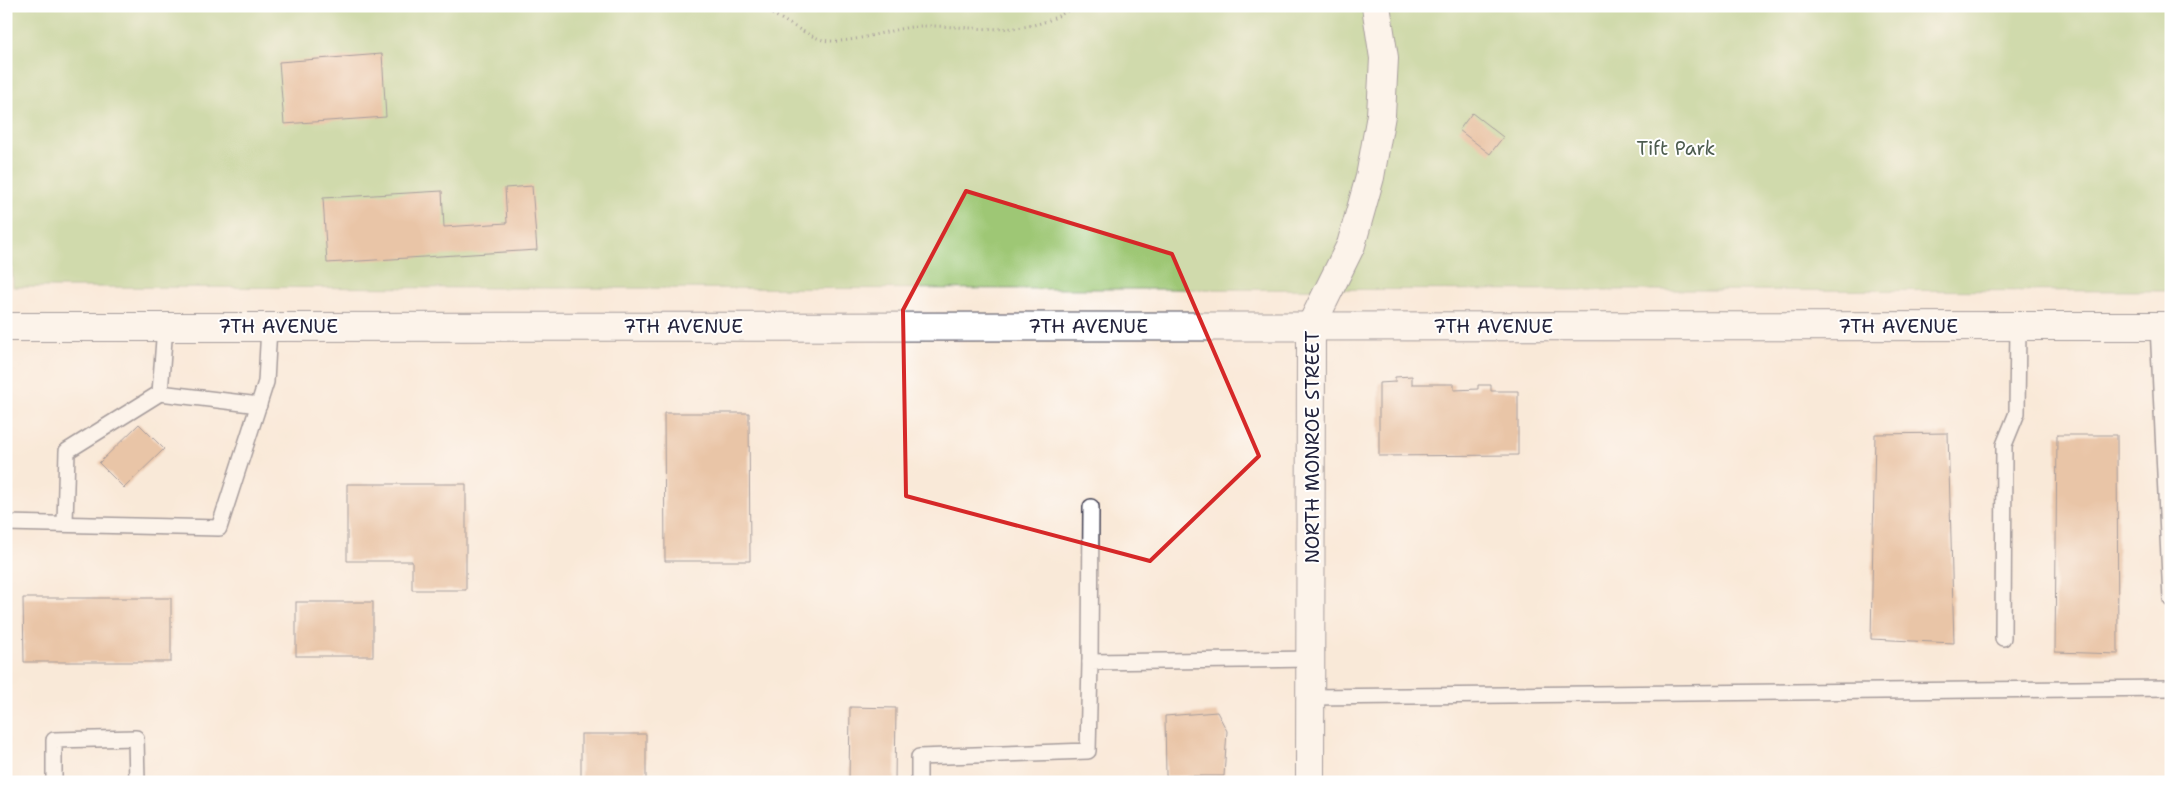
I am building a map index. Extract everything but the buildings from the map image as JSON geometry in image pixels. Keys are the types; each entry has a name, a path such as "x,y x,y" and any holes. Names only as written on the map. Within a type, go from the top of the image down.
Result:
{"street":[{"name":"NORTH MONROE STREET","path":"1310,782 1311,326 1351,245 1370,177 1381,115 1384,58 1376,6"},
{"name":"7TH AVENUE","path":"6,328 164,326 2164,326"}],"lane":[{"path":"160,393 164,326"},
{"path":"2004,638 2004,445 2017,412 2018,326"},
{"path":"2164,326 2171,599"},
{"path":"6,522 219,528 266,382 269,327"},
{"path":"65,523 67,451 160,393 260,405"},
{"path":"918,782 919,757 1088,751 1091,507"},
{"path":"1090,662 1311,659"},
{"path":"1310,698 2171,688"},
{"path":"54,782 54,740 136,738 137,782"}],"path":[{"path":"767,6 772,14 823,40 844,40 921,26 986,30 1039,24 1063,15 1074,6"}],"highlighted area":[{"path":"966,191 1172,254 1259,456 1150,561 906,496 903,310"}],"green space":[{"name":"Tift Park","path":"6,6 2171,6 2171,291 13,287 6,90"}]}
